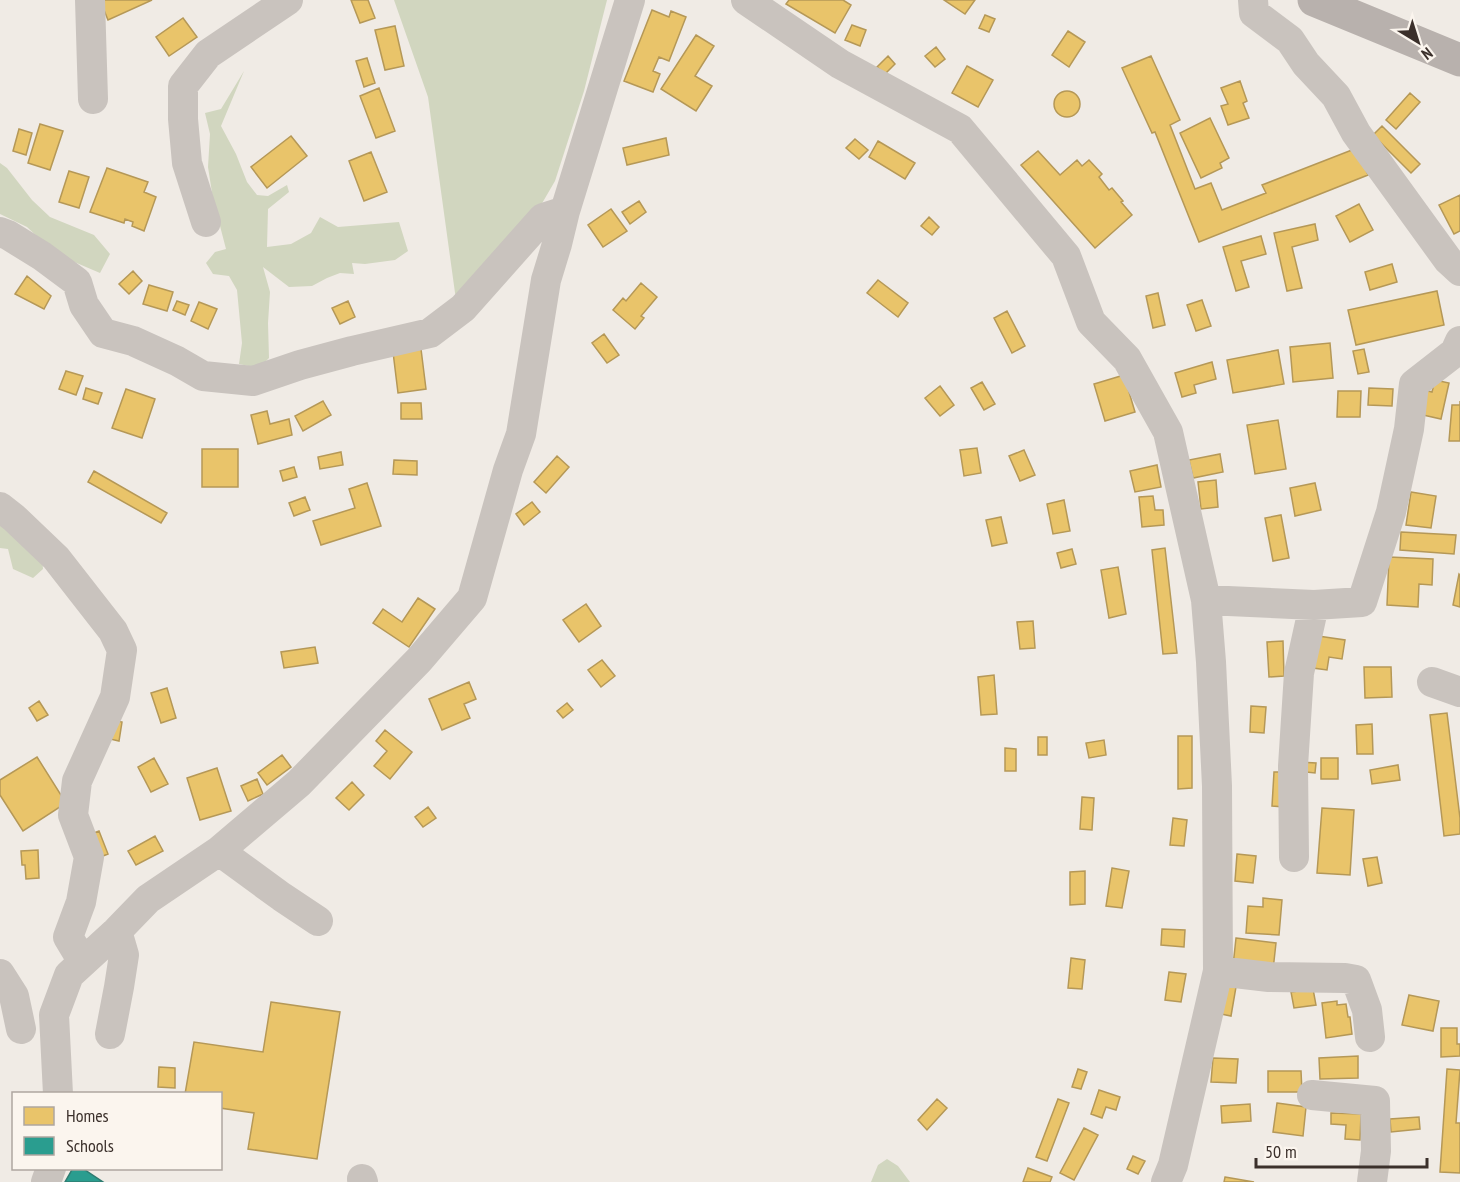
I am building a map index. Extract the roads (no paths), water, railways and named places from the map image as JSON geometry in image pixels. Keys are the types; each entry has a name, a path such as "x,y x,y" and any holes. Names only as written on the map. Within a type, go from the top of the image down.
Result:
{"main road":[{"path":"1314,0 1460,60"}],"street":[{"path":"90,0 93,99"},
{"path":"206,222 187,163 183,86 208,54 288,0"},
{"path":"58,1092 54,1015 69,975 148,899 219,851 299,783 419,660 472,598 508,470 521,434 546,280 630,0"},
{"path":"746,0 840,64 960,129 1066,256 1091,322 1127,359 1168,432 1206,600 1217,786 1218,971 1173,1165 1166,1182"},
{"path":"1254,0 1254,13 1290,40 1306,64 1336,96 1356,133 1448,260 1460,271"},
{"path":"0,232 42,256 77,282 84,305 103,333 133,341 203,376 253,381 300,364 430,333 463,308 543,218 565,211"},
{"path":"1206,600 1314,605 1362,602 1391,512 1409,429 1414,384 1455,352 1460,341"},
{"path":"0,507 56,558 113,631 122,650 115,697 77,782 73,815 89,857 81,902 68,937 83,962"},
{"path":"1294,857 1293,766 1299,673 1314,605"},
{"path":"1432,682 1460,693"},
{"path":"219,851 318,921"},
{"path":"110,1034 124,956 117,931"},
{"path":"1218,971 1269,977 1356,980 1367,1010 1370,1037"},
{"path":"0,974 14,996 11,1028 55,1032"},
{"path":"1312,1095 1375,1101 1376,1151 1372,1182"}]}
